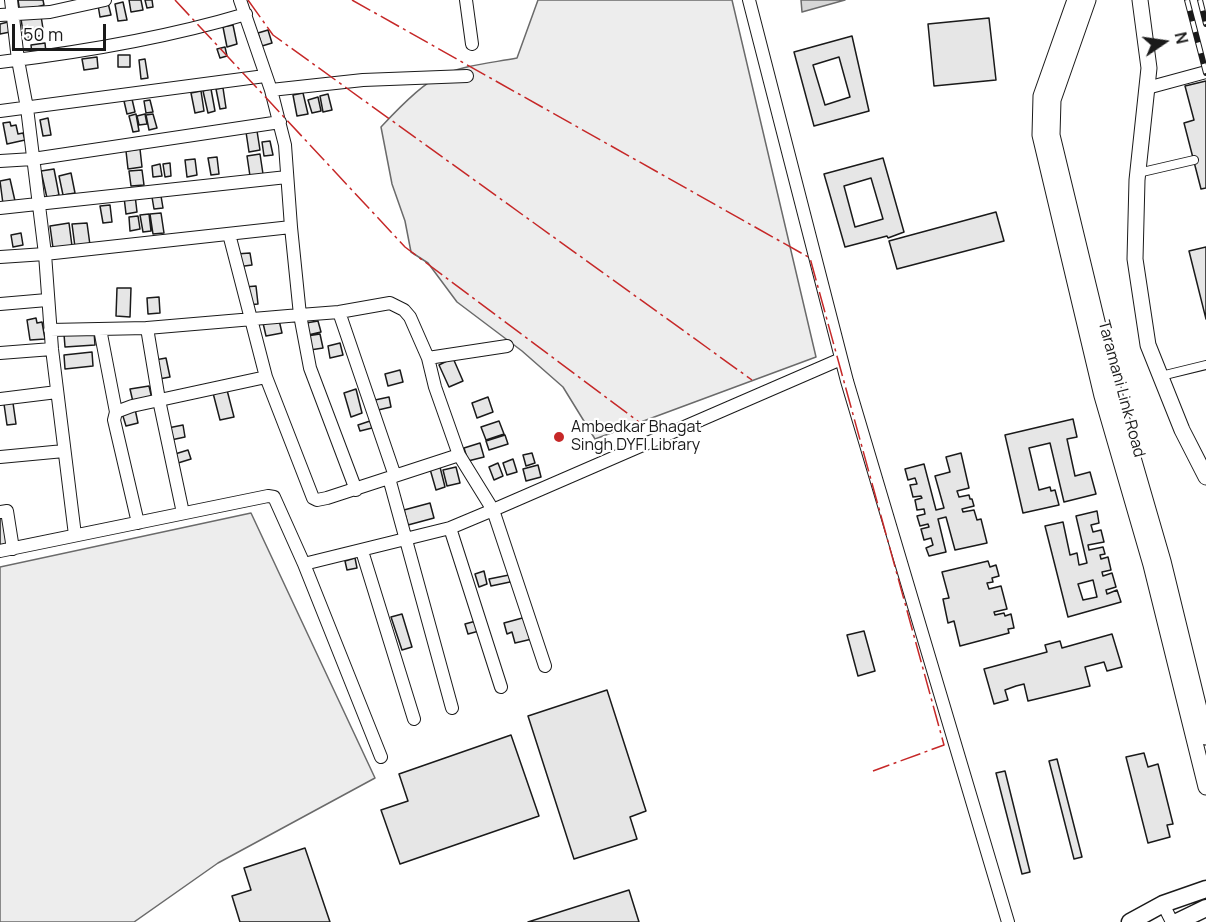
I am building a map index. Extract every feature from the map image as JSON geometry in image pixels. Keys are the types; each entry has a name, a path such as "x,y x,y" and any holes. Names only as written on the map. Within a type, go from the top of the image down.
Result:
{"main road":[{"path":"1130,922 1163,904 1206,889"},
{"path":"1177,922 1206,908"}],"street":[{"path":"11,0 45,254 52,349 75,535"},
{"path":"0,15 50,12 105,0"},
{"path":"240,0 271,90 285,145 300,315 310,368 356,490"},
{"path":"466,0 472,44"},
{"path":"749,0 841,359 1008,922"},
{"name":"Taramani Link Road","path":"1075,0 1041,96 1040,135 1102,396 1151,565 1206,787"},
{"name":"Taramani Link Road","path":"1088,0 1053,100 1052,135 1114,392 1163,561 1206,737"},
{"path":"1140,0 1149,68 1138,173 1135,259 1148,345 1182,430 1206,477"},
{"path":"0,62 120,44 200,27 246,14"},
{"path":"1147,88 1206,72"},
{"path":"0,111 265,76"},
{"path":"271,90 363,80 467,76"},
{"path":"0,161 33,159 280,122"},
{"path":"1138,173 1194,160"},
{"path":"0,208 38,206 287,177"},
{"path":"0,257 291,228"},
{"path":"229,234 266,376 313,498 322,499 356,490 459,455"},
{"path":"0,304 47,300"},
{"path":"50,330 147,327 339,312 390,303 397,305 410,317 428,358 435,387 459,455 493,510 545,666"},
{"path":"339,312 392,477 452,708"},
{"path":"147,327 159,400 183,513"},
{"path":"100,328 117,412 114,420 138,523"},
{"path":"428,358 507,346"},
{"path":"0,353 52,349"},
{"path":"304,564 450,528 841,359"},
{"path":"1161,376 1206,365"},
{"path":"117,412 159,400 266,376"},
{"path":"0,399 57,392"},
{"path":"0,457 64,451"},
{"path":"0,512 7,511 6,550 268,496 274,497 304,564 381,757"},
{"path":"450,528 501,687"},
{"path":"362,551 414,719"},
{"path":"1163,904 1172,922"}],"shaded area":[{"path":"538,0 732,0 816,357 595,439 563,387 522,351 457,302 428,263 411,252 405,221 392,184 381,127 417,92 440,76 468,67 517,58"},
{"path":"801,0 845,0 802,12"},
{"path":"251,513 375,778 218,863 134,922 0,922 0,567"}],"building":[{"path":"18,0 43,0 44,5 20,12"},
{"path":"129,0 141,0 143,10 131,12"},
{"path":"145,0 152,0 153,7 147,8"},
{"path":"123,2 127,20 118,21 115,4"},
{"path":"108,3 111,15 100,17 98,5"},
{"path":"41,16 44,35 24,38 21,19"},
{"path":"989,18 996,80 934,86 928,24"},
{"path":"8,22 10,32 0,34 0,24"},
{"path":"233,25 237,44 227,47 223,27"},
{"path":"268,30 272,43 262,46 258,33"},
{"path":"852,36 869,111 814,126 794,52","holes":["839,57 850,97 825,105 813,65"]},
{"path":"45,43 46,53 32,54 31,45"},
{"path":"225,47 227,56 220,58 217,49"},
{"path":"118,55 130,55 130,67 118,67"},
{"path":"97,57 98,68 84,70 82,59"},
{"path":"145,59 148,78 141,79 139,60"},
{"path":"1206,81 1206,188 1201,189 1184,123 1194,120 1185,86"},
{"path":"223,88 226,108 220,109 216,89"},
{"path":"211,89 215,111 208,113 203,91"},
{"path":"201,91 204,111 195,113 191,93"},
{"path":"303,93 308,114 297,116 293,95"},
{"path":"328,94 332,110 323,112 320,96"},
{"path":"318,97 321,111 312,113 308,100"},
{"path":"132,99 135,112 127,114 124,101"},
{"path":"150,100 153,112 146,113 144,101"},
{"path":"136,114 139,131 133,132 129,116"},
{"path":"145,114 147,124 139,125 137,116"},
{"path":"153,114 157,128 149,130 146,115"},
{"path":"48,118 51,135 43,136 40,120"},
{"path":"10,122 11,126 16,125 18,134 23,133 25,140 7,144 3,123"},
{"path":"257,131 260,150 249,152 246,132"},
{"path":"270,141 273,155 264,156 262,142"},
{"path":"140,149 142,167 128,169 126,151"},
{"path":"260,154 263,174 250,176 247,156"},
{"path":"217,157 219,174 211,175 208,158"},
{"path":"883,158 904,232 888,238 887,236 845,247 824,174","holes":["871,178 883,219 855,227 844,186"]},
{"path":"195,159 197,175 187,177 185,160"},
{"path":"170,163 171,176 165,177 163,164"},
{"path":"160,164 162,176 153,177 152,166"},
{"path":"54,169 59,195 47,198 41,171"},
{"path":"142,170 144,185 131,186 129,171"},
{"path":"71,173 75,193 63,195 59,176"},
{"path":"10,179 15,201 3,204 0,181"},
{"path":"135,195 137,212 126,214 124,197"},
{"path":"161,196 163,208 154,209 152,197"},
{"path":"110,205 112,222 103,223 100,206"},
{"path":"996,212 1004,241 897,269 889,241"},
{"path":"161,213 164,233 153,234 150,214"},
{"path":"149,214 151,231 143,232 140,215"},
{"path":"138,216 140,229 130,231 129,217"},
{"path":"69,223 72,246 53,248 50,226"},
{"path":"87,223 90,245 75,247 72,224"},
{"path":"21,233 23,245 13,247 11,235"},
{"path":"1206,247 1206,319 1189,251"},
{"path":"250,253 252,265 237,267 236,254"},
{"path":"256,286 258,304 247,305 245,287"},
{"path":"117,288 131,288 130,317 116,316"},
{"path":"159,297 160,313 148,314 147,298"},
{"path":"36,318 37,323 42,322 45,339 30,340 27,320"},
{"path":"279,320 282,333 266,336 263,323"},
{"path":"318,321 321,332 308,335 306,323"},
{"path":"94,331 95,345 65,347 64,334"},
{"path":"320,334 323,348 310,350 307,336"},
{"path":"340,343 343,355 330,358 328,346"},
{"path":"92,352 93,366 65,369 64,355"},
{"path":"166,358 170,377 159,379 155,360"},
{"path":"453,358 463,381 449,387 439,365"},
{"path":"400,370 403,382 388,386 385,374"},
{"path":"149,386 152,399 133,402 130,389"},
{"path":"356,389 362,413 351,417 344,393"},
{"path":"227,390 234,417 220,420 213,393"},
{"path":"389,397 391,407 378,410 375,400"},
{"path":"488,397 493,412 477,418 472,403"},
{"path":"13,403 16,424 7,425 4,404"},
{"path":"135,409 138,423 126,426 122,413"},
{"path":"1073,419 1077,437 1067,439 1075,476 1090,472 1096,494 1064,502 1050,443 1029,448 1039,490 1050,487 1051,491 1055,490 1059,505 1023,513 1005,435"},
{"path":"370,421 372,428 360,431 358,425"},
{"path":"499,421 504,434 486,440 481,427"},
{"path":"183,425 185,437 171,440 168,428"},
{"path":"505,435 508,444 489,450 486,441"},
{"path":"480,443 484,457 468,461 464,448"},
{"path":"188,450 191,459 178,463 175,454"},
{"path":"532,453 535,463 526,466 523,455"},
{"path":"961,453 969,488 957,491 959,497 969,495 974,506 962,509 963,512 974,510 977,520 981,519 987,543 955,550 946,517 938,519 946,552 929,556 926,548 933,545 931,538 924,540 921,529 929,527 928,524 920,526 917,516 925,514 924,509 917,510 915,500 922,498 921,496 913,497 910,485 917,484 915,478 908,480 905,469 924,464 936,510 944,508 935,476 950,472 946,457"},
{"path":"513,459 517,472 507,475 503,463"},
{"path":"498,463 503,476 494,480 489,467"},
{"path":"538,465 541,477 526,481 523,469"},
{"path":"440,467 445,487 436,490 430,469"},
{"path":"456,467 460,483 447,486 443,470"},
{"path":"430,503 434,518 408,525 404,510"},
{"path":"1097,511 1099,523 1091,525 1093,532 1101,530 1104,542 1088,545 1089,550 1103,547 1105,554 1100,555 1101,559 1108,557 1111,570 1102,572 1103,576 1112,573 1116,587 1106,590 1107,594 1117,590 1121,602 1068,617 1045,526 1063,522 1070,555 1077,553 1079,565 1087,563 1076,516","holes":["1093,580 1097,597 1083,600 1078,584"]},
{"path":"3,516 9,547 0,549 0,517"},
{"path":"355,558 357,568 347,570 345,561"},
{"path":"988,561 990,567 996,565 999,576 992,578 993,582 987,583 989,589 1001,586 1007,609 994,612 995,615 1011,614 1014,628 1008,629 1009,633 960,646 954,621 948,623 943,599 949,598 942,572"},
{"path":"484,571 487,584 479,587 475,574"},
{"path":"509,575 510,582 491,586 489,579"},
{"path":"402,614 412,647 402,650 391,617"},
{"path":"526,617 532,639 515,643 512,632 507,634 504,623"},
{"path":"476,621 479,631 468,634 465,624"},
{"path":"864,631 875,671 858,676 847,635"},
{"path":"1112,634 1122,667 1107,671 1104,662 1085,667 1090,686 1028,701 1024,684 1005,690 1008,700 994,704 984,669 1047,652 1045,645 1060,641 1062,648"},
{"path":"607,690 646,811 630,817 637,839 574,859 528,716"},
{"path":"511,735 539,816 400,864 381,810 408,801 399,774"},
{"path":"1144,753 1148,767 1158,764 1173,824 1167,825 1170,837 1148,843 1126,757"},
{"path":"1057,759 1082,857 1074,859 1049,761"},
{"path":"1005,771 1030,872 1022,874 996,773"},
{"path":"305,848 330,922 240,922 232,896 251,890 244,868"},
{"path":"629,890 639,922 528,922"}],"railway":[{"path":"1187,0 1206,73"},
{"path":"1200,0 1206,24"}],"power":[{"path":"175,0 405,247 639,422"},
{"path":"248,0 273,35 752,380"},
{"path":"352,0 810,258 944,745 873,771"}],"place":[{"name":"Ambedkar Bhagat Singh DYFI Library","path":"559,437"}]}
